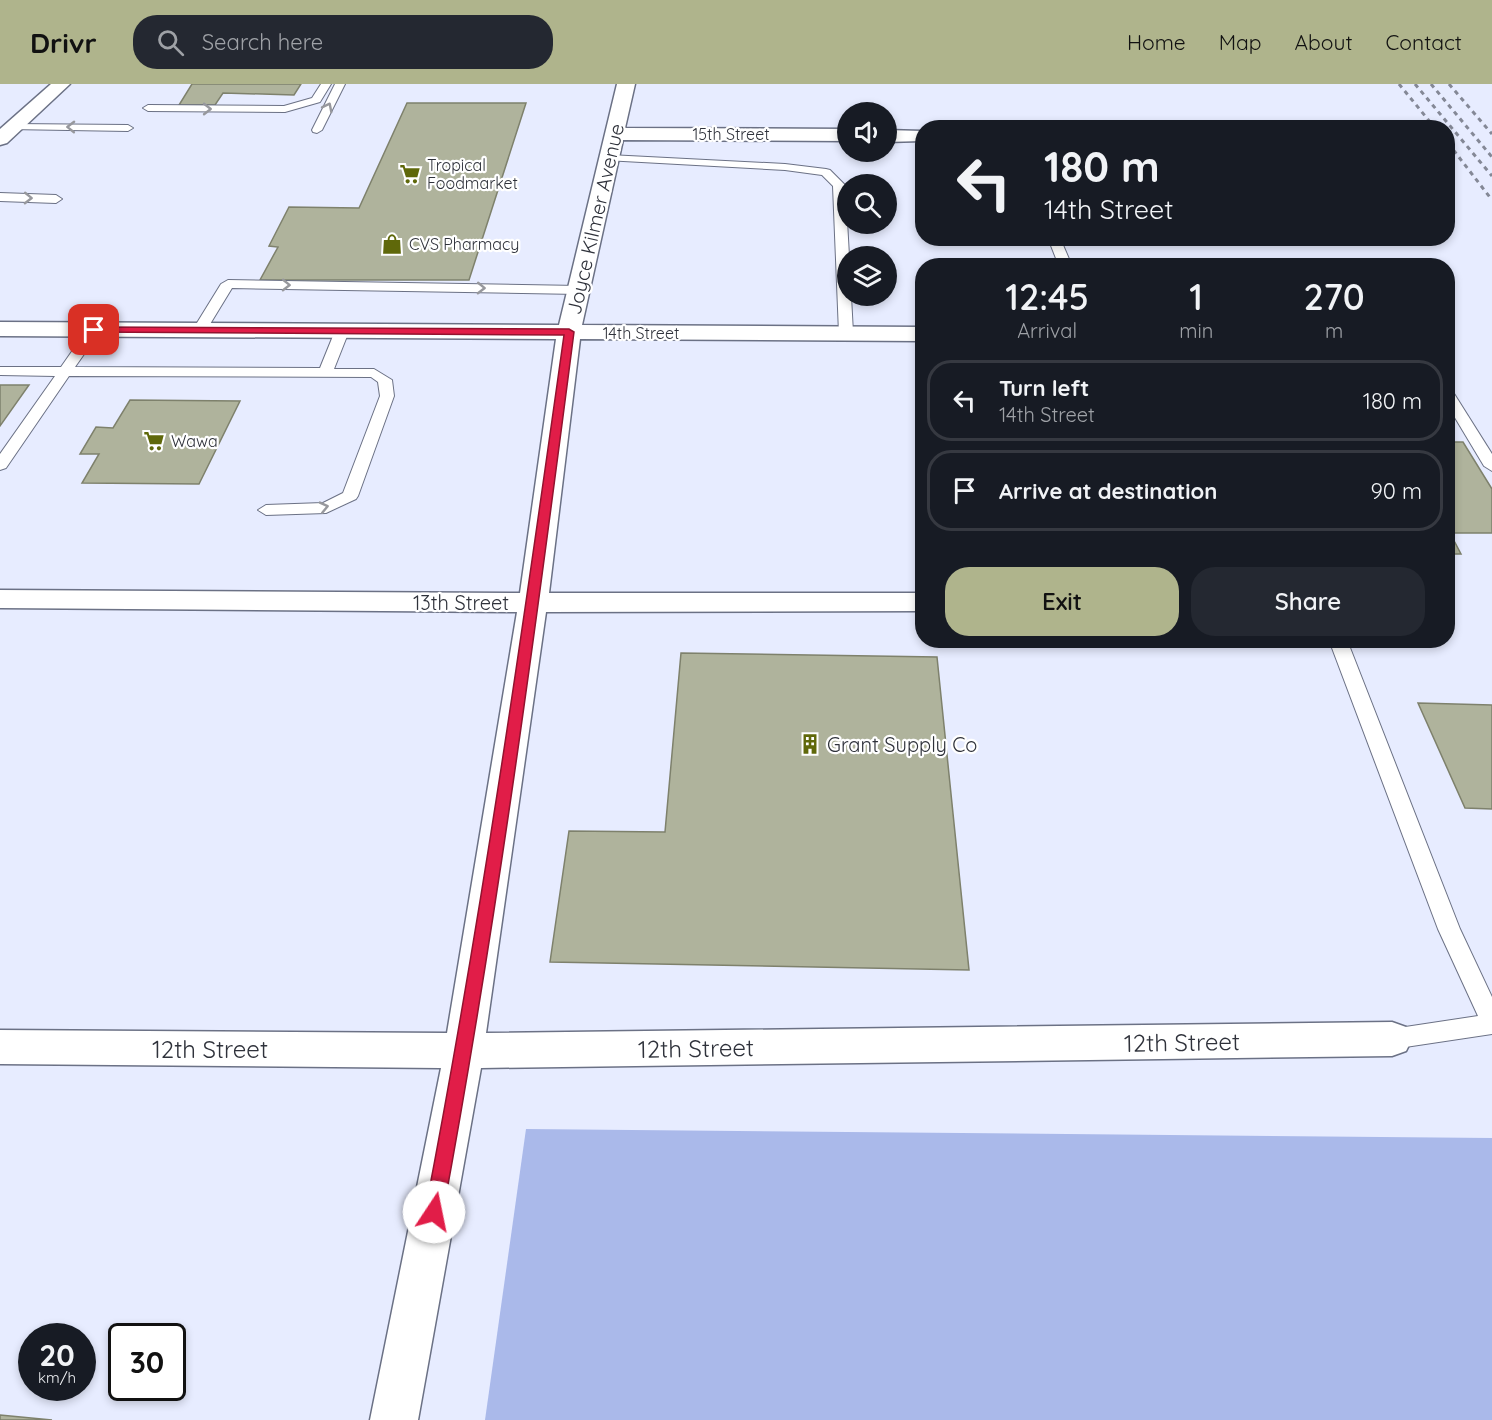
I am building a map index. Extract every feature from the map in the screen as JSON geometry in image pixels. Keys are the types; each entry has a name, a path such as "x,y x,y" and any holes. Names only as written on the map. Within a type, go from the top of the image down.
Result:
{"street":[{"path":"6,133 61,84"},
{"name":"Joyce Kilmer Avenue","path":"394,1420 464,1051 533,603 569,332 626,84"},
{"name":"15th Street","path":"612,146 837,136"},
{"path":"897,136 915,136"},
{"name":"14th Street","path":"0,329 915,334"},
{"name":"13th Street","path":"0,599 533,603 915,602"},
{"name":"12th Street","path":"0,1047 464,1051 1392,1039"}],"lane":[{"path":"148,108 285,109 316,100 326,84"},
{"path":"316,130 340,84"},
{"path":"6,133 128,128"},
{"path":"612,146 826,172 839,185 846,333"},
{"path":"0,197 56,199"},
{"path":"200,330 228,284 579,290"},
{"path":"0,465 94,330"},
{"path":"325,373 342,331"},
{"path":"0,371 374,373 386,380 388,390 353,490 343,501 326,508 266,510"},
{"path":"1455,406 1492,466"},
{"path":"1340,648 1449,929 1492,1023 1392,1039"}],"shaded area":[{"path":"526,1129 1492,1138 1492,1420 485,1420"}],"building":[{"path":"192,84 301,84 294,95 223,93 215,105 179,105"},
{"path":"407,103 526,103 469,280 260,280 278,247 269,246 289,207 359,208"},
{"path":"0,385 29,385 0,426"},
{"name":"Wawa","path":"130,400 240,401 199,484 82,483 99,454 80,454 96,427 113,428"},
{"path":"1455,442 1463,442 1492,489 1492,533 1455,533"},
{"path":"1455,543 1461,554 1455,554"},
{"name":"Grant Supply Co","path":"681,653 937,657 969,970 550,962 569,831 665,832"},
{"path":"1418,703 1492,705 1492,809 1465,808"},
{"path":"0,1415 52,1420 0,1420"}],"railway":[{"path":"1399,84 1428,120"},
{"path":"1415,84 1445,120"},
{"path":"1431,84 1492,157"},
{"path":"1449,84 1492,134"},
{"path":"1455,132 1492,176"},
{"path":"1455,152 1492,200"}],"place":[{"name":"Tropical Foodmarket","path":"410,174"},
{"name":"CVS Pharmacy","path":"392,244"},
{"name":"Wawa","path":"154,441"},
{"name":"Grant Supply Co","path":"810,744"}],"route":[{"path":"94,330 569,332 530,627 464,1051 434,1212"}]}
